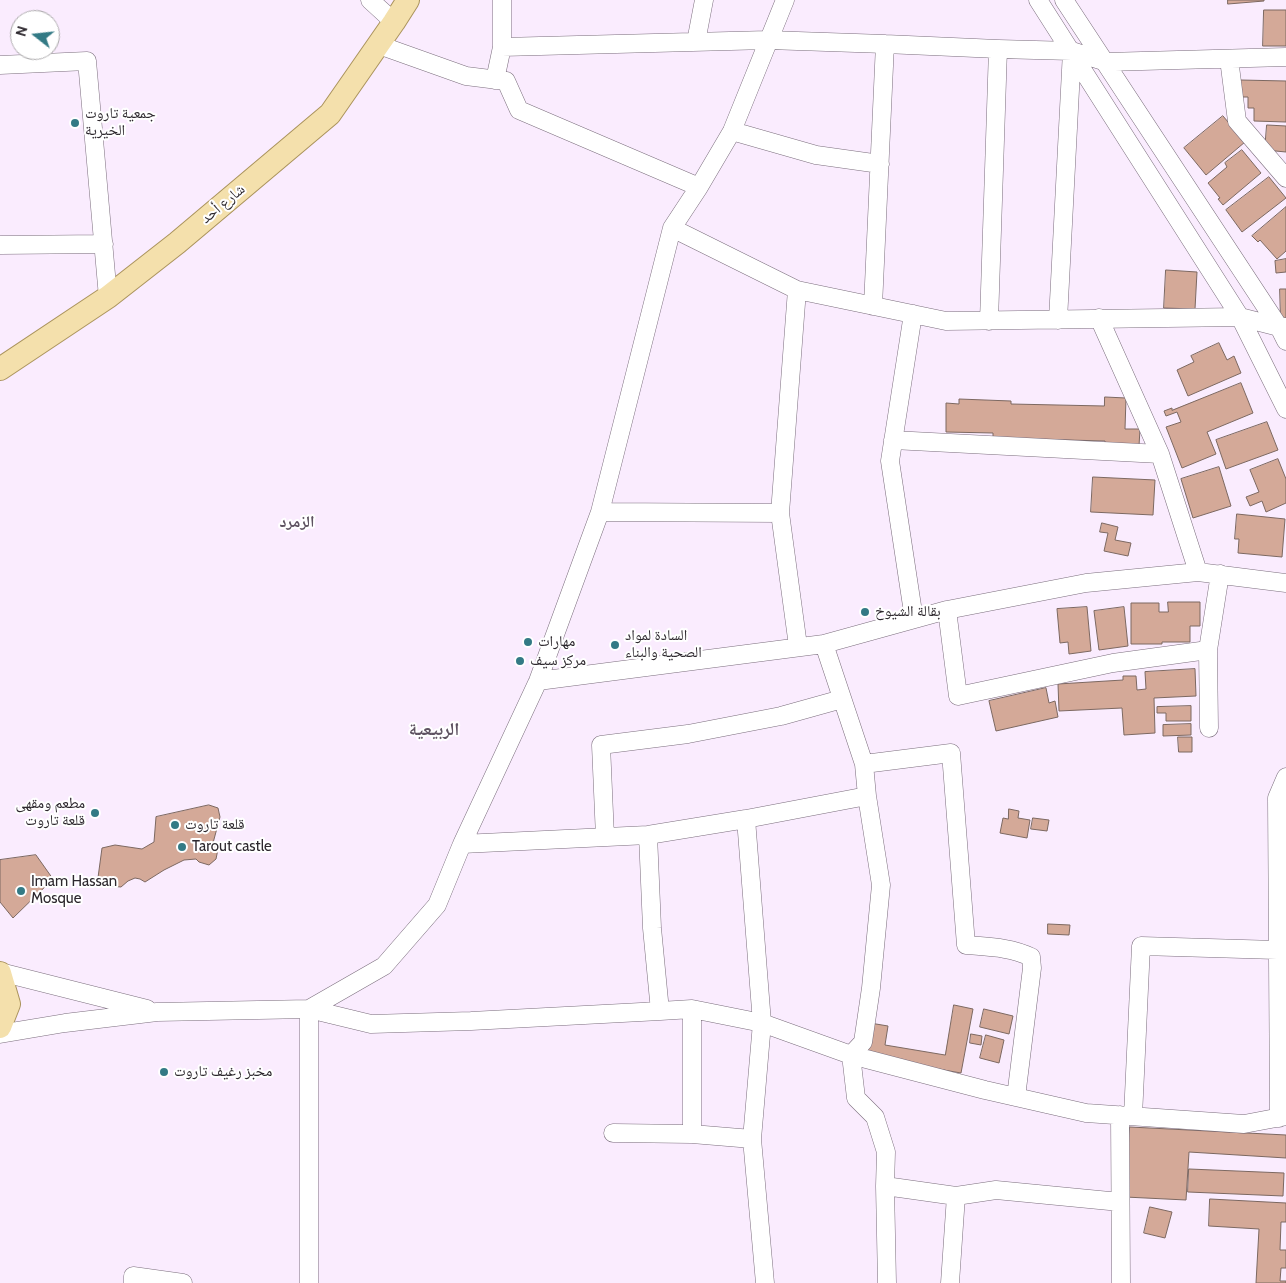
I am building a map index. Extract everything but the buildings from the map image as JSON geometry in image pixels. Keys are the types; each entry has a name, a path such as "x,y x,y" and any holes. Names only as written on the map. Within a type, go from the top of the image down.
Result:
{"main road":[{"name":"شارع أحد","path":"0,369 108,297 177,243 330,114 408,0"},
{"path":"0,972 9,1004 0,1027"}],"street":[{"path":"370,0 394,22"},
{"path":"495,80 502,46 502,0"},
{"path":"696,42 704,0"},
{"path":"309,1009 384,966 437,905 462,844 538,681 600,512 672,228 732,131 784,0"},
{"path":"1038,0 1240,317 1286,409"},
{"path":"1064,0 1284,331"},
{"path":"502,46 768,40 1072,51 1106,62 1286,57"},
{"path":"873,306 885,44"},
{"path":"379,45 466,76 506,81 519,110 699,187"},
{"path":"988,321 998,49"},
{"path":"1058,320 1072,51"},
{"path":"1230,59 1237,121 1286,178"},
{"path":"0,65 87,61 108,297"},
{"path":"732,131 816,155 880,164"},
{"path":"672,228 797,290 946,321 1240,317 1284,331"},
{"path":"0,245 104,244"},
{"path":"797,290 780,512 798,646"},
{"path":"913,314 890,461 914,619"},
{"path":"1100,318 1160,454 1198,572"},
{"path":"893,440 1160,454"},
{"path":"600,512 780,512"},
{"path":"538,681 824,644 947,610 1086,583 1198,572 1286,583"},
{"path":"1209,728 1208,650 1220,574"},
{"path":"947,610 958,696 1114,663 1208,650"},
{"path":"824,644 864,764 881,885 871,988 863,1042 851,1055 856,1098 875,1117 886,1152 887,1283"},
{"path":"605,837 601,745 688,734 781,716 842,699"},
{"path":"864,764 951,753 966,945 1004,948 1031,956 1032,968 1016,1097"},
{"path":"0,1034 65,1023 157,1012 309,1009 370,1024 471,1021 692,1009 762,1023 851,1055 1086,1113 1244,1124 1282,1117 1276,798 1286,777"},
{"path":"462,844 648,835 867,796"},
{"path":"746,819 762,1023 752,1139 765,1283"},
{"path":"648,835 652,928 660,1011"},
{"path":"1120,1283 1120,1202 1141,946 1278,950"},
{"path":"0,972 157,1012"},
{"path":"309,1009 309,1283"},
{"path":"692,1009 692,1134"},
{"path":"613,1133 692,1134 752,1139"},
{"path":"885,1186 956,1196 996,1190 1120,1202"},
{"path":"950,1283 956,1196"},
{"path":"133,1283 133,1276 184,1283"}],"place":[{"name":"جمعية تاروت الخيرية","path":"75,123"},
{"name":"بقالة الشيوخ","path":"865,612"},
{"name":"مهارات","path":"528,642"},
{"name":"السادة لمواد الصحية والبناء","path":"615,645"},
{"name":"مركز سيف","path":"520,661"},
{"name":"مطعم ومقهى قلعة تاروت","path":"95,813"},
{"name":"قلعة تاروت","path":"175,825"},
{"name":"Tarout castle","path":"182,847"},
{"name":"Imam Hassan Mosque","path":"21,891"},
{"name":"مخبز رغيف تاروت","path":"164,1072"}],"district":[{"name":"الزمرد","path":"297,522"},
{"name":"الربيعية","path":"434,730"}]}
